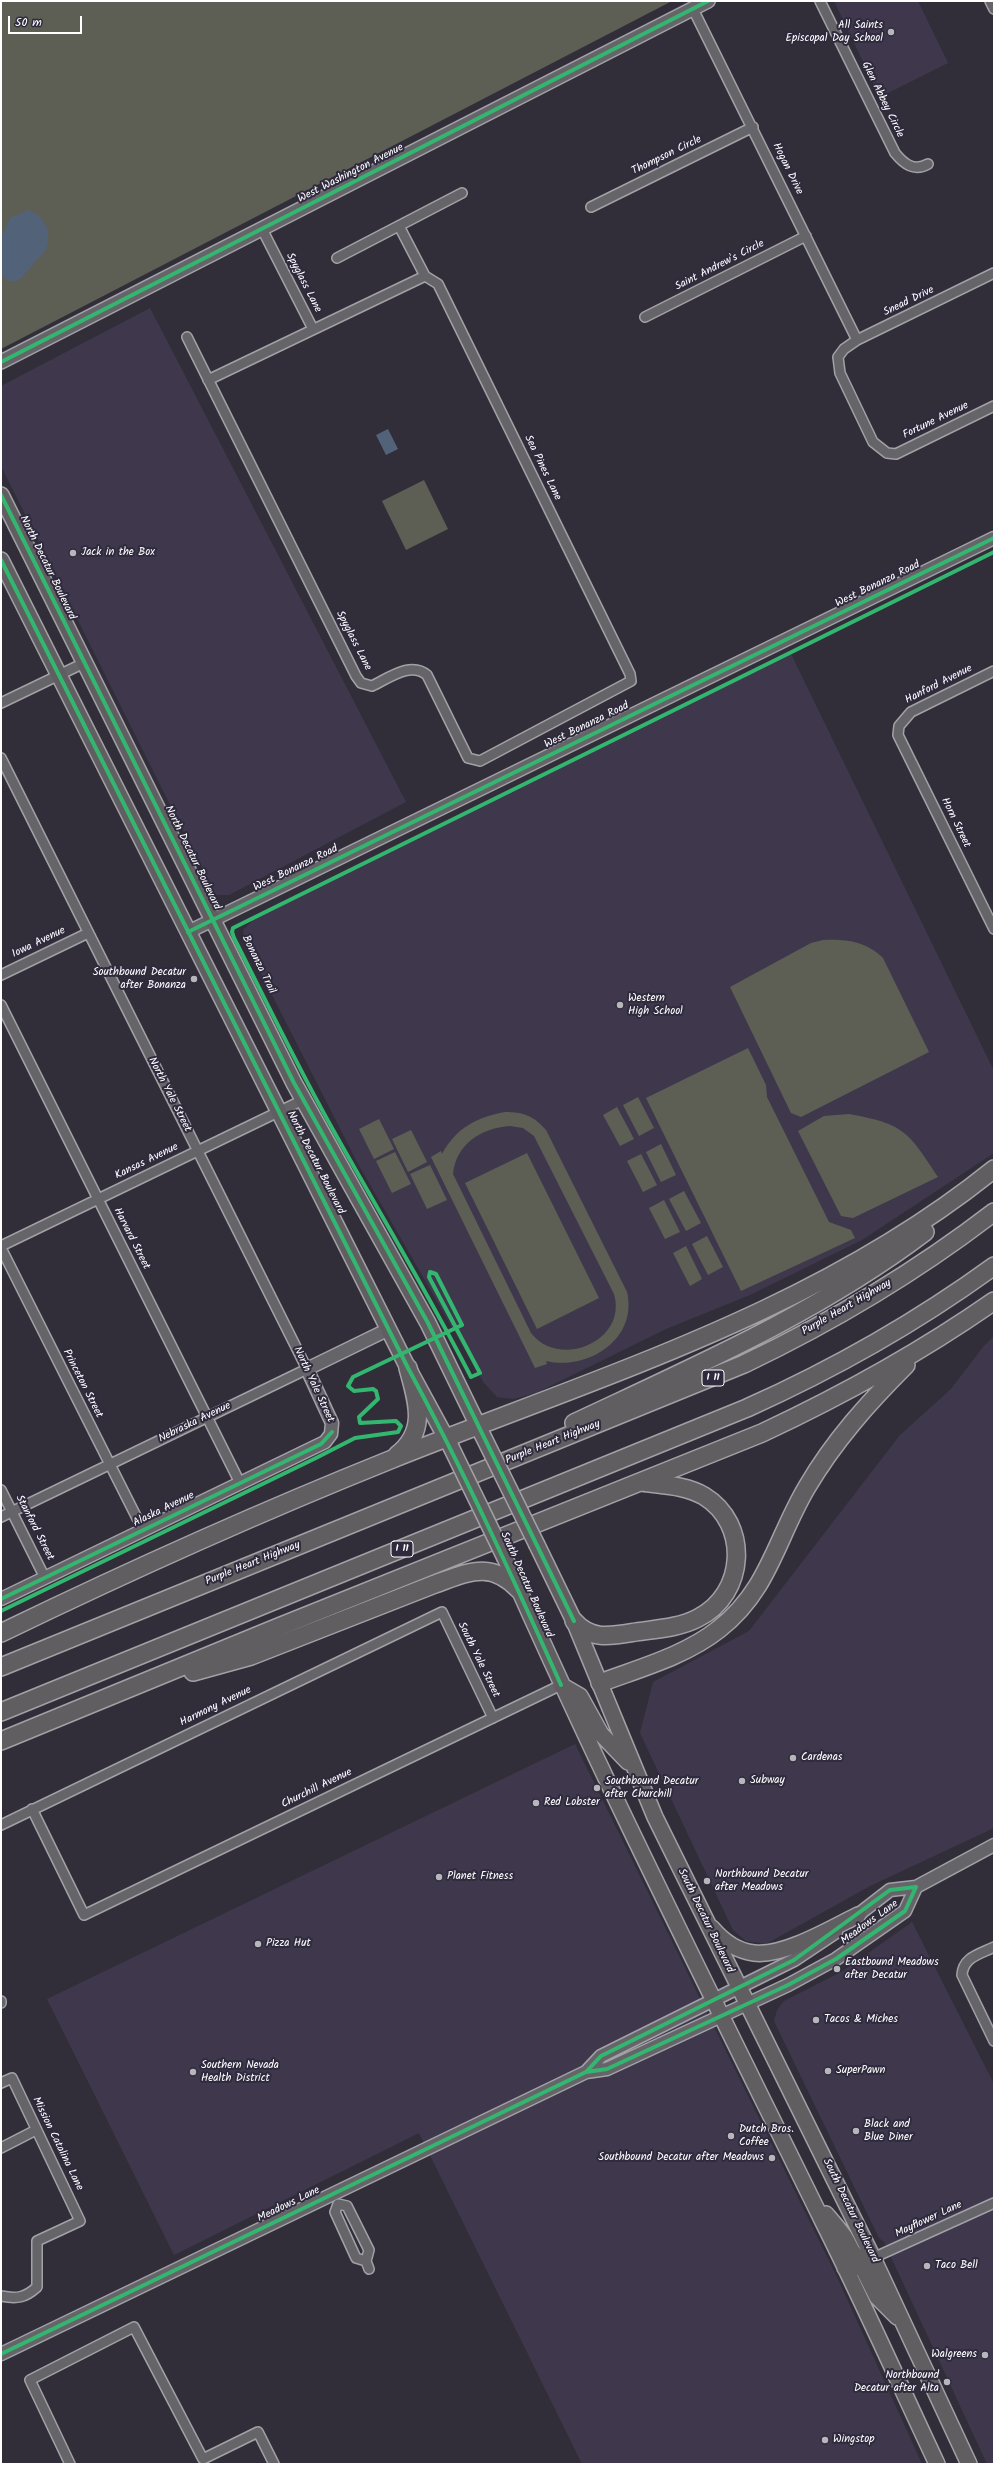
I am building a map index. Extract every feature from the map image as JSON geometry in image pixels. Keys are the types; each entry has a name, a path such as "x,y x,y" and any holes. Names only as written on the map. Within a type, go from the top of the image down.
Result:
{"highway":[{"path":"1,1633 182,1548 390,1460 449,1443 784,1301 879,1249 989,1173"},
{"path":"410,1501 727,1350 806,1309 874,1269 913,1241 960,1205 989,1173"},
{"name":"Purple Heart Highway","path":"1,1667 683,1390 761,1356 820,1326 887,1286 994,1212"},
{"name":"I 11","path":"1,1712 747,1408 807,1380 876,1342 937,1305 994,1266"},
{"path":"1,1741 276,1628 729,1447 795,1417 860,1384 923,1348 994,1301"},
{"path":"600,1683 695,1645 720,1628 743,1607 763,1579 798,1503 828,1454 862,1409 923,1348"},
{"path":"390,1460 407,1446 417,1429 417,1406 408,1368"},
{"path":"574,1621 589,1633 603,1636 683,1624 698,1618 711,1610 722,1598 730,1585 736,1565 736,1543 729,1523 716,1506 704,1496 690,1490 640,1482"},
{"path":"127,1690 251,1656 435,1584 465,1575 492,1571 498,1573 519,1590"}],"main road":[{"name":"West Washington Avenue","path":"1,362 708,1"},
{"name":"North Decatur Boulevard","path":"1,496 303,1100 428,1322 505,1482"},
{"name":"North Decatur Boulevard","path":"1,560 408,1368 449,1443 473,1494"},
{"name":"South Decatur Boulevard","path":"505,1482 574,1621 634,1768 702,1915 873,2258 969,2464"},
{"name":"South Decatur Boulevard","path":"473,1494 505,1558 561,1685 716,2009 845,2268 937,2464"},
{"path":"561,1685 581,1687 600,1683"},
{"path":"561,1685 580,1696 602,1734 634,1768"},
{"path":"702,1915 729,1944 748,1952 759,1954 784,1948 858,1915"},
{"path":"807,2190 844,2237 852,2252 862,2259 873,2258"},
{"path":"845,2268 854,2265 863,2269 877,2297 904,2325"}],"street":[{"name":"Glen Abbey Circle","path":"820,1 895,153 902,162 912,167 921,168 928,164"},
{"path":"990,1 994,9"},
{"name":"Hogan Drive","path":"693,9 753,127 857,340"},
{"name":"Thompson Circle","path":"591,207 753,127"},
{"path":"337,258 462,193"},
{"name":"Sea Pines Lane","path":"399,226 425,276 438,284 631,677"},
{"name":"Spyglass Lane","path":"208,380 313,329 262,230"},
{"name":"Saint Andrew's Circle","path":"645,317 806,236"},
{"name":"Snead Drive","path":"887,453 873,442 840,373 838,357 844,349 857,340 994,273"},
{"path":"313,329 425,276"},
{"name":"Spyglass Lane","path":"187,337 232,424 356,676 361,683 372,686 411,668 420,669 427,675 468,758 480,760 628,685 631,681 631,677"},
{"name":"Fortune Avenue","path":"887,453 896,454 994,406"},
{"name":"West Bonanza Road","path":"188,932 994,538"},
{"path":"1,704 84,663"},
{"name":"Hanford Avenue","path":"899,726 911,712 994,671"},
{"name":"Horn Street","path":"899,726 898,735 994,929"},
{"name":"North Yale Street","path":"1,758 307,1369 332,1421 332,1432"},
{"name":"Iowa Avenue","path":"1,975 88,932"},
{"name":"Harvard Street","path":"1,1005 240,1483"},
{"name":"Kansas Avenue","path":"1,1247 303,1100"},
{"name":"Princeton Street","path":"1,1247 142,1530"},
{"name":"Nebraska Avenue","path":"1,1517 389,1329"},
{"name":"Alaska Avenue","path":"1,1599 321,1444 332,1432"},
{"name":"Stanford Street","path":"1,1490 45,1578"},
{"name":"South Yale Street","path":"442,1612 493,1718"},
{"name":"Harmony Avenue","path":"1,1825 442,1612"},
{"name":"Churchill Avenue","path":"32,1809 84,1915 561,1685"},
{"name":"Meadows Lane","path":"716,2009 738,1988 810,1951 890,1890 916,1887 994,1845"},
{"name":"Meadows Lane","path":"1,2354 336,2199 586,2072 601,2056 716,2009 746,2004 820,1968 882,1928 905,1911 916,1887"},
{"path":"994,1947 967,1960 962,1967 962,1975 994,2041"},
{"name":"Mission Catalina Lane","path":"1,2083 12,2078 80,2220 37,2241 37,2287 28,2295 14,2299 1,2296"},
{"path":"1,2148 36,2130"},
{"path":"336,2199 347,2206 369,2250 368,2265 356,2258 334,2212 336,2199"},
{"name":"Mayflower Lane","path":"873,2258 994,2203"},
{"path":"70,2464 30,2380 134,2327 203,2459 258,2432 274,2464"}],"shaded area":[{"path":"1,1 672,1 1,349"},
{"name":"All Saints Episcopal Day School","path":"834,1 918,1 948,63 880,97"},
{"path":"150,308 406,802 229,895 215,895 1,466 1,386"},
{"path":"424,480 448,529 406,550 382,501"},
{"name":"Western High School","path":"791,654 994,1071 994,1153 862,1240 750,1295 666,1329 536,1393 513,1399 497,1397 484,1383 357,1162 244,940 243,930 254,919"},
{"path":"823,940 855,942 870,948 883,958 929,1052 801,1117 791,1113 730,987 811,943"},
{"path":"748,1048 766,1085 767,1097 829,1222 851,1230 855,1238 741,1291 646,1098"},
{"path":"638,1097 654,1128 639,1136 623,1105"},
{"path":"617,1107 634,1139 620,1146 603,1115"},
{"path":"505,1112 523,1114 537,1121 546,1130 627,1292 628,1309 625,1324 617,1337 606,1348 593,1356 578,1361 562,1363 546,1361 547,1364 535,1368 431,1157 441,1151 442,1154 454,1137 468,1125 495,1114","holes":["510,1126 523,1128 534,1136 614,1294 616,1311 611,1325 601,1337 588,1345 573,1349 558,1349 543,1344 531,1333 453,1174 455,1163 459,1154 465,1146 480,1134 499,1127"]},
{"path":"849,1114 882,1122 903,1132 919,1149 938,1177 853,1218 841,1216 798,1131 824,1116"},
{"path":"379,1119 394,1149 374,1159 359,1129"},
{"path":"411,1130 427,1162 408,1172 392,1139"},
{"path":"661,1144 676,1175 661,1182 646,1152"},
{"path":"395,1152 411,1184 392,1193 376,1161"},
{"path":"527,1153 599,1298 537,1329 465,1183"},
{"path":"641,1154 657,1185 643,1192 627,1161"},
{"path":"430,1165 447,1200 427,1209 410,1174"},
{"path":"684,1191 701,1223 686,1231 669,1199"},
{"path":"664,1200 680,1232 665,1239 649,1208"},
{"path":"707,1236 723,1267 708,1275 692,1244"},
{"path":"686,1246 702,1279 690,1286 673,1253"},
{"path":"994,1336 994,1828 870,1886 766,1944 746,1941 733,1930 640,1733 653,1682 749,1631 900,1435 951,1389 983,1347"},
{"path":"575,1744 837,2277 922,2464 582,2464 419,2133 174,2255 47,1999"},
{"path":"912,1922 994,2084 994,2464 987,2464 884,2242 879,2238 774,2021 777,2010 784,2001 843,1971"}],"water":[{"path":"28,210 34,212 43,220 48,231 48,243 46,249 24,276 16,281 11,281 6,279 1,274 1,238 10,218"},
{"path":"388,429 398,449 386,455 376,435"}],"cycle path":[{"path":"1,362 708,1"},
{"path":"1,495 294,1083 428,1323 574,1621"},
{"path":"188,932 994,538"},
{"name":"Bonanza Trail","path":"1,1611 355,1438 398,1432 401,1426 396,1421 360,1423 359,1417 378,1399 376,1391 373,1389 354,1391 348,1386 353,1377 460,1326 462,1325 436,1274 430,1272 429,1277 480,1373 471,1377 455,1346 439,1316 323,1113 234,938 232,932 233,928 994,552"},
{"path":"1,560 408,1368 449,1446 561,1685"},
{"path":"1,1599 321,1444 332,1432"},
{"path":"586,2072 601,2056 794,1960 890,1890 916,1887"},
{"path":"1,2354 586,2072 607,2069 788,1985 836,1959 905,1911 916,1887"}],"place":[{"name":"All Saints Episcopal Day School","path":"891,32"},
{"name":"Jack in the Box","path":"73,553"},
{"name":"Southbound Decatur after Bonanza","path":"194,979"},
{"name":"Western High School","path":"620,1005"},
{"name":"Cardenas","path":"793,1758"},
{"name":"Subway","path":"742,1781"},
{"name":"Southbound Decatur after Churchill","path":"597,1788"},
{"name":"Red Lobster","path":"536,1803"},
{"name":"Planet Fitness","path":"439,1877"},
{"name":"Northbound Decatur after Meadows","path":"707,1881"},
{"name":"Pizza Hut","path":"258,1944"},
{"name":"Eastbound Meadows after Decatur","path":"837,1969"},
{"name":"Tacos & Miches","path":"816,2020"},
{"name":"SuperPawn","path":"828,2071"},
{"name":"Southern Nevada Health District","path":"193,2072"},
{"name":"Black and Blue Diner","path":"856,2131"},
{"name":"Dutch Bros. Coffee","path":"731,2136"},
{"name":"Southbound Decatur after Meadows","path":"772,2158"},
{"name":"Taco Bell","path":"927,2266"},
{"name":"Walgreens","path":"985,2355"},
{"name":"Northbound Decatur after Alta","path":"947,2382"},
{"name":"Wingstop","path":"825,2440"}]}
